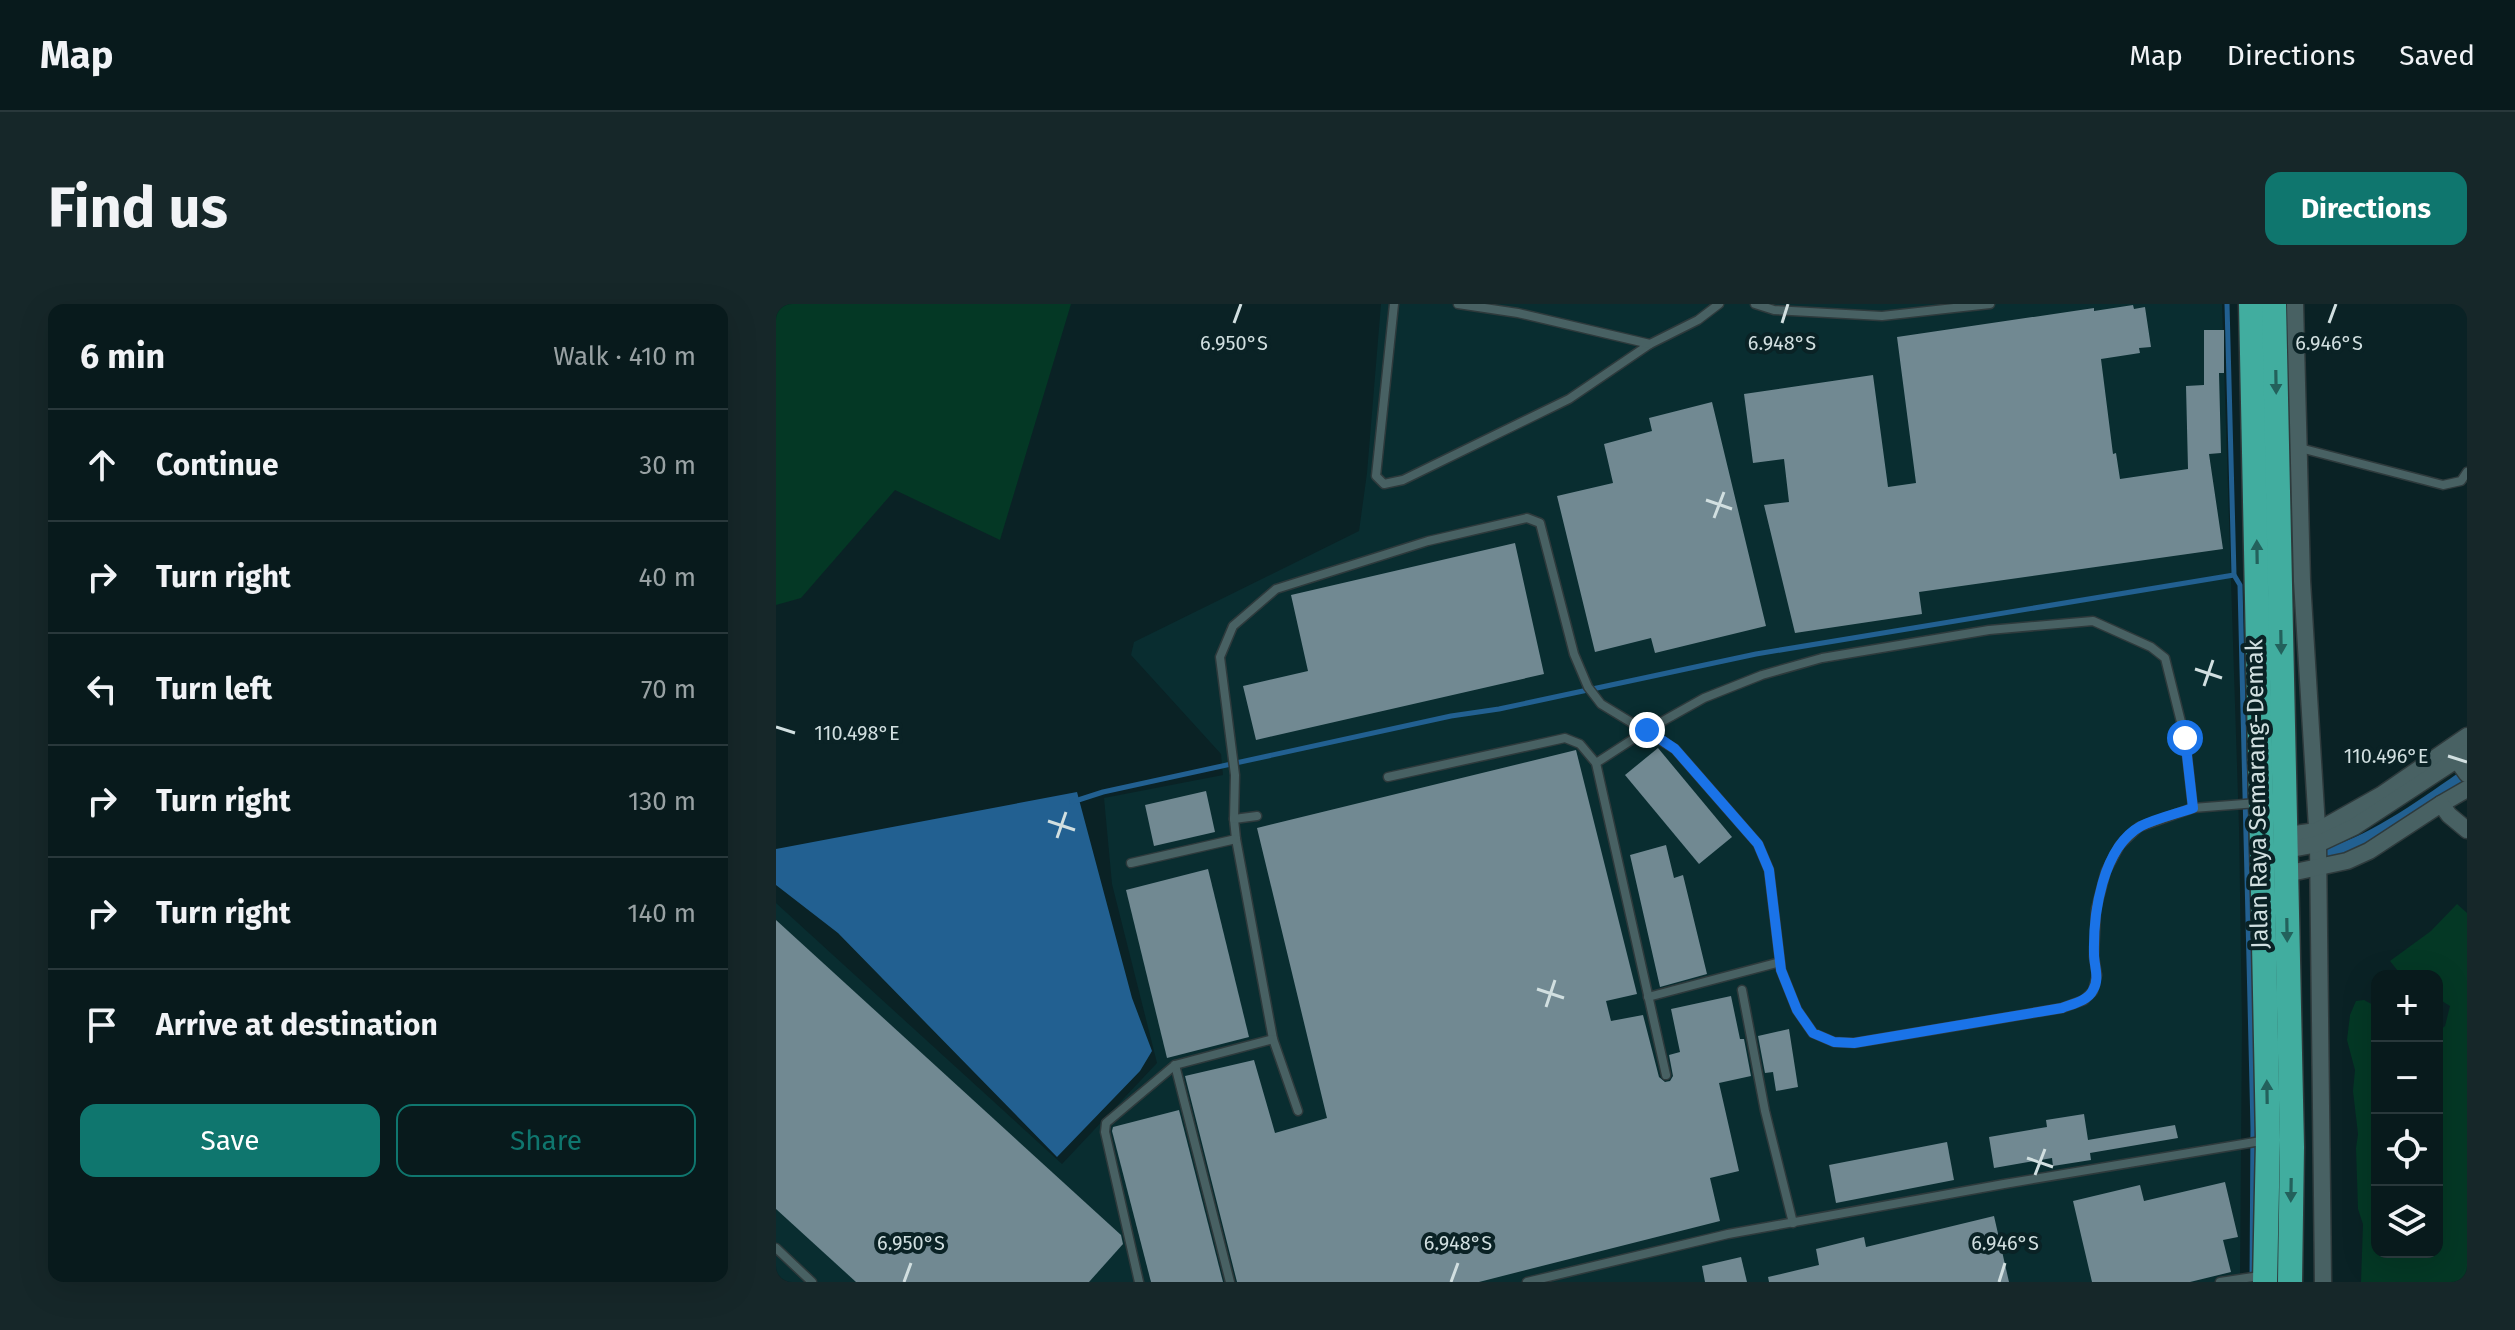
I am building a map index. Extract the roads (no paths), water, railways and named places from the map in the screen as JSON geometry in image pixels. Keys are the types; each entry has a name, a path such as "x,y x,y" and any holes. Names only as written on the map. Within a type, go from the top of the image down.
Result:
{"highway":[{"name":"Jalan Raya Semarang-Demak","path":"2251,304 2262,803 2280,849 2265,1279"},
{"name":"Jalan Raya Semarang-Demak","path":"2274,304 2280,849 2292,1147 2290,1282"}],"street":[{"path":"2295,304 2302,581 2318,868 2323,1282"},
{"path":"2317,838 2467,736"},
{"path":"2280,849 2354,827 2463,763"},
{"path":"2280,849 2318,868 2347,861 2369,851 2467,789"},
{"path":"2441,804 2467,830"}],"lane":[{"path":"1394,304 1376,476 1384,484 1403,480 1569,399 1650,344 1698,320 1719,304"},
{"path":"1458,304 1518,313 1650,344"},
{"path":"1755,304 1774,310 1882,316 1990,304"},
{"path":"2299,448 2443,485 2461,481 2467,472"},
{"path":"1298,1111 1273,1039 1236,839 1235,775 1220,657 1233,626 1276,589 1428,541 1527,518 1540,523 1574,654 1588,687 1601,704 1675,749 1758,844 1769,870 1780,962 1797,1010 1813,1033 1834,1042 1854,1043 2084,1000 2093,991 2097,975 2094,957 2096,909 2106,871 2120,845 2139,827 2193,808 2262,803"},
{"path":"1596,763 1704,698 1762,675 1822,658 1989,630 2093,621 2151,647 2165,658 2185,738 2193,808"},
{"path":"1388,777 1565,738 1580,744 1596,763 1666,1075"},
{"path":"1234,819 1257,816"},
{"path":"1131,863 1236,839"},
{"path":"1648,997 1780,962"},
{"path":"1742,990 1765,1111 1793,1223"},
{"path":"1139,1282 1106,1123 1175,1065 1273,1039"},
{"path":"1175,1065 1230,1282"},
{"path":"1527,1282 1728,1234 2268,1140"},
{"path":"776,1248 812,1282"},
{"path":"2220,1282 2265,1279"}],"water":[{"path":"2467,767 2467,783 2345,858 2326,858 2325,849 2381,824"},
{"path":"1077,792 1132,998 1152,1051 1140,1071 1057,1157 838,933 776,885 776,849"}],"waterway":[{"path":"2227,304 2234,575 2240,585 2253,1128 2252,1282"},
{"path":"1072,802 1103,792 1451,716 1499,709 1756,654 2234,575"}]}
